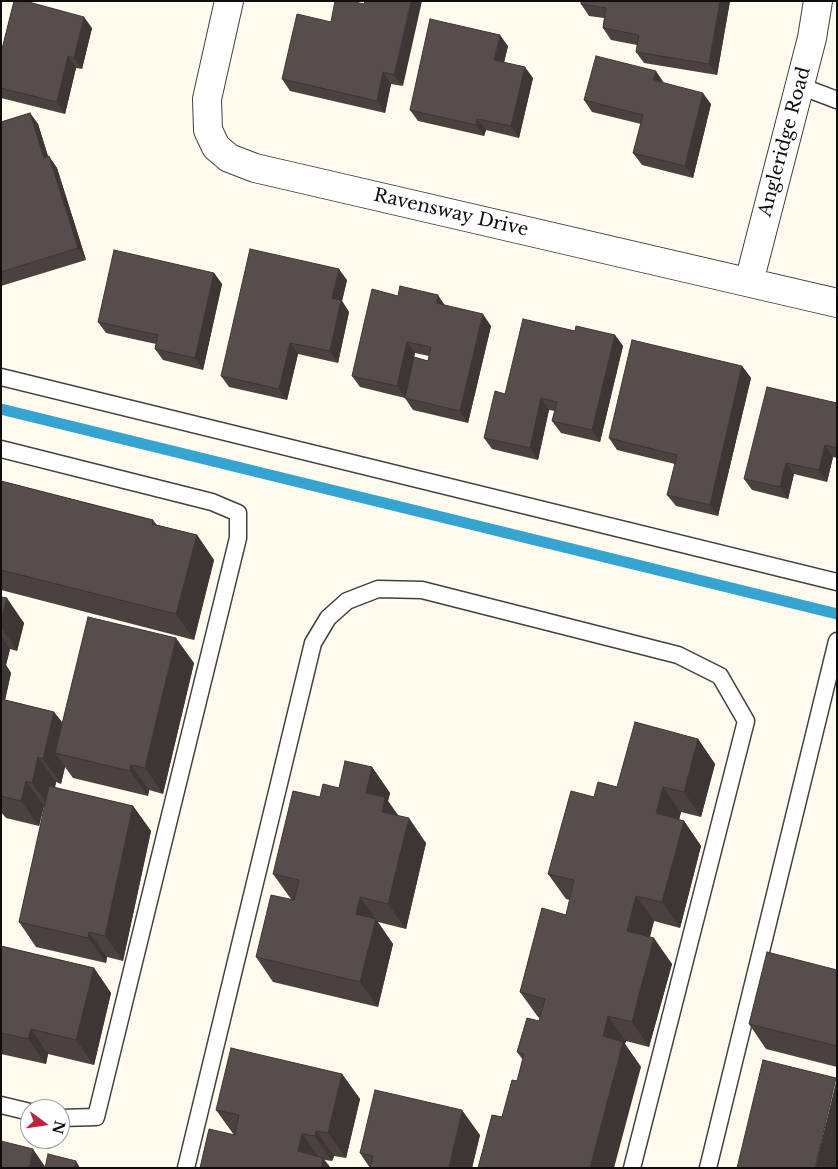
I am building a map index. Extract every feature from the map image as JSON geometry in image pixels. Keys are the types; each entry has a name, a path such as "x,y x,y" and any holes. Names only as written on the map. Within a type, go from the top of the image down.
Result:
{"street":[{"name":"Ravensway Drive","path":"229,1 207,99 208,130 216,147 229,158 255,168 837,303"},
{"name":"Angleridge Road","path":"749,282 812,38 818,1"}],"lane":[{"path":"800,86 837,100"},
{"path":"1,377 837,582"},
{"path":"1,449 212,502 238,513 238,538 96,1117 70,1118"},
{"path":"186,1168 313,643 328,618 347,601 378,589 422,590 678,655 720,676 746,721 632,1168"},
{"path":"708,1168 837,641"},
{"path":"1,1106 20,1110"}],"building":[{"path":"14,1 25,1 84,17 74,58 68,56 57,102 1,88 1,53"},
{"path":"335,1 350,1 364,4 365,1 411,1 394,75 383,72 377,101 282,79 297,14 331,22"},
{"path":"581,1 720,1 709,64 636,52 639,35 603,28 606,8 581,4"},
{"path":"430,19 500,35 494,60 525,67 511,126 477,119 476,125 410,110"},
{"path":"596,56 656,71 653,80 703,93 685,166 633,153 643,115 584,100"},
{"path":"30,113 44,158 49,156 78,248 1,272 1,122"},
{"path":"250,249 339,269 332,298 341,300 330,351 290,343 279,389 221,376"},
{"path":"114,250 214,273 195,358 155,349 158,335 98,322"},
{"path":"400,286 438,295 436,303 483,314 460,411 405,398 414,357 428,361 431,347 407,342 397,386 352,376 372,289 398,296"},
{"path":"523,319 575,331 576,326 615,335 592,430 552,421 557,402 541,398 530,448 484,438 495,391 505,394"},
{"path":"632,340 742,366 710,505 667,495 677,455 609,438"},
{"path":"767,387 837,403 837,448 825,445 819,470 786,463 780,487 744,479"},
{"path":"1,481 153,520 152,524 197,535 176,614 1,570"},
{"path":"1,597 7,598 1,620"},
{"path":"88,617 176,638 145,768 131,765 130,771 55,753"},
{"path":"1,699 54,712 43,759 38,757 32,783 26,781 21,801 1,796"},
{"path":"635,722 698,739 684,792 663,787 656,813 684,821 662,902 636,896 627,931 654,938 632,1022 608,1016 603,1036 623,1042 590,1168 478,1168 492,1115 502,1117 512,1080 517,1081 524,1054 517,1052 527,1018 539,1021 545,999 520,992 542,908 566,915 574,880 548,874 571,791 594,797 598,782 617,787"},
{"path":"345,761 372,767 366,793 385,797 382,812 409,818 388,904 360,897 356,914 376,919 360,982 256,957 271,895 294,900 299,880 273,874 293,791 320,797 323,784 339,788"},
{"path":"49,786 133,806 105,936 89,932 88,938 19,922"},
{"path":"1,946 94,968 76,1040 31,1029 28,1039 1,1033"},
{"path":"767,952 837,970 837,1046 749,1024"},
{"path":"231,1048 342,1074 328,1133 316,1131 315,1136 302,1134 298,1151 323,1158 321,1168 200,1168 209,1129 235,1135 239,1115 216,1110"},
{"path":"763,1060 836,1078 815,1168 737,1168"},
{"path":"375,1090 462,1110 449,1168 370,1168 373,1156 360,1153"},
{"path":"1,1141 20,1146 20,1149 33,1149 29,1168 1,1168"},
{"path":"48,1154 76,1161 74,1168 45,1168"}],"waterway":[{"path":"1,409 837,614"}]}
